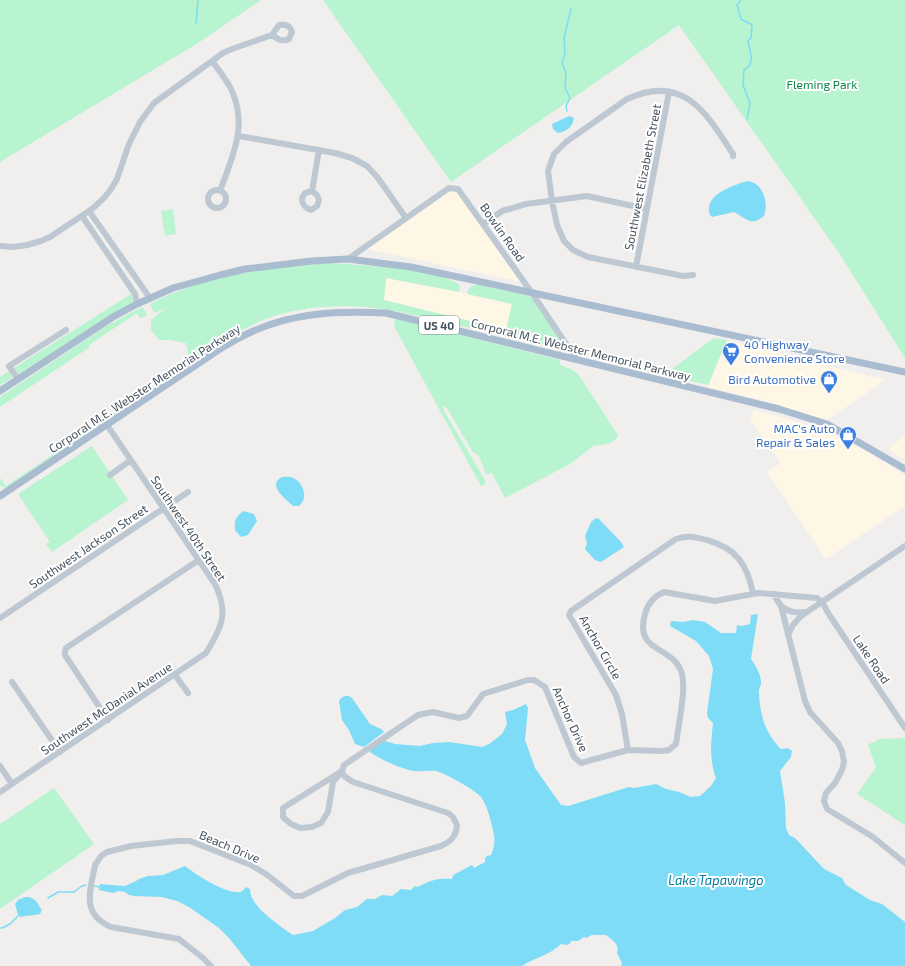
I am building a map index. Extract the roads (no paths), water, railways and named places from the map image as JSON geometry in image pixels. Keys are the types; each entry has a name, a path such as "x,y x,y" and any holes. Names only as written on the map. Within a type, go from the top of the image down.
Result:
{"main road":[{"path":"0,391 113,317 137,304 180,286 245,269 311,261 348,259 411,267 905,372"},
{"name":"Corporal M.E. Webster Memorial Parkway","path":"0,495 217,351 246,334 274,323 303,315 332,312 386,312 779,409 827,424 905,469"}],"street":[{"path":"0,246 13,247 28,245 40,241 89,211 104,198 111,189 129,144 140,122 147,112 163,96 232,48 272,35"},
{"path":"212,61 232,91 239,122 239,136 220,191"},
{"path":"693,275 683,276 588,257 573,250 564,241 557,226 548,171 554,154 566,142 627,99 637,94 658,91 675,93 693,101 708,116 733,156"},
{"name":"Southwest Elizabeth Street","path":"636,267 669,92"},
{"path":"239,136 345,155 367,166 383,184 406,218 348,259"},
{"path":"312,191 319,150"},
{"name":"Bowlin Road","path":"406,218 449,188 452,187 461,191 576,359"},
{"path":"484,224 502,211 526,204 587,196 647,210"},
{"path":"89,211 150,298"},
{"path":"82,216 134,294 137,304"},
{"path":"110,257 117,252"},
{"path":"18,379 9,366 66,330"},
{"name":"Southwest 40th Street","path":"107,425 215,584 221,600 222,622 218,634"},
{"path":"110,475 131,460"},
{"name":"Southwest Jackson Street","path":"0,618 188,492"},
{"name":"Anchor Circle","path":"628,750 622,714 616,695 570,615 571,612 676,539 691,536 721,544 732,552 746,570 753,593"},
{"path":"788,635 796,620 806,612 905,546"},
{"path":"108,720 61,651 199,560"},
{"name":"Anchor Drive","path":"342,771 344,765 418,715 433,712 464,718 468,716 483,694 528,680 534,680 545,688 574,757 581,763 628,750 669,750 676,744 683,678 681,670 673,660 648,642 644,636 643,620 647,606 651,600 664,592 716,602 753,593 817,598 822,602"},
{"path":"773,594 781,606 805,701 810,712 838,743 842,751 844,762 842,770 835,783 826,793 824,801 827,809 873,837 905,863"},
{"name":"Lake Road","path":"822,602 905,728"},
{"path":"781,606 793,613 806,612"},
{"name":"Southwest McDanial Avenue","path":"0,792 206,653 218,634"},
{"path":"175,675 188,693"},
{"path":"12,682 60,752"},
{"path":"0,766 12,784"},
{"path":"342,771 333,782 328,812 321,823 312,827 300,828 291,824 283,817 283,808 342,771"},
{"name":"Beach Drive","path":"210,966 203,958 179,939 111,927 102,923 96,918 91,910 90,892 97,861 107,852 131,846 190,841 251,865 266,874 294,896 302,896 348,873 441,846 452,840 455,835 457,825 453,817 448,813 353,782 344,776 342,771"}],"water":[{"path":"569,116 574,118 569,128 558,133 553,129 552,124"},
{"path":"747,181 753,182 761,189 766,205 764,216 752,221 745,219 734,212 712,217 710,215 709,208 711,202 720,192"},
{"path":"282,477 293,478 301,484 304,496 302,503 299,506 293,506 279,492 276,484"},
{"path":"244,511 254,514 257,521 248,535 241,537 235,530 235,524 237,517"},
{"path":"596,518 599,519 624,547 601,562 595,560 585,549 587,543 585,536 591,522"},
{"name":"Lake Tapawingo","path":"758,614 751,659 761,678 759,692 762,716 771,737 781,749 788,748 792,751 791,757 780,771 785,803 786,828 789,835 795,838 824,869 842,878 846,885 870,900 882,904 905,922 905,966 621,966 622,963 617,953 618,950 615,942 606,935 592,935 586,938 584,937 578,941 571,941 570,944 561,944 547,954 522,966 251,966 229,938 219,928 189,907 177,901 162,897 134,896 125,892 118,891 113,893 99,890 100,884 125,886 148,876 163,875 185,866 202,878 224,889 238,892 242,891 246,887 250,889 251,896 260,909 273,921 293,935 313,931 335,918 345,910 357,907 367,899 375,899 382,895 392,896 401,889 411,890 415,886 418,887 435,880 452,879 453,875 472,865 474,868 485,862 485,858 491,855 494,846 494,835 483,800 473,790 446,775 436,771 412,771 375,755 370,752 371,749 385,741 395,744 420,746 449,742 482,747 489,744 502,734 507,724 505,712 526,704 528,708 525,740 535,768 561,805 568,806 629,787 634,788 656,784 666,789 691,797 700,796 711,786 716,778 711,758 713,723 708,718 707,713 713,669 709,656 696,641 670,626 671,621 684,622 693,620 705,622 721,633 736,633 737,625 742,626 750,624 751,615"},
{"path":"345,696 352,698 370,724 384,732 364,747 355,744 349,730 342,720 339,701"},
{"path":"25,897 35,900 42,910 40,914 20,917 18,915 15,904 18,900"}],"waterway":[{"path":"196,23 198,0"},
{"path":"741,0 737,5 741,19 752,25 751,38 748,41 751,61 748,67 744,70 743,85 750,103 747,119"},
{"path":"567,111 566,106 570,98 565,88 566,73 562,62 565,54 564,38 571,9"},
{"path":"48,898 58,892 74,892 86,885"},
{"path":"95,886 100,887"},
{"path":"0,928 10,924 18,916"}],"place":[{"name":"40 Highway Convenience Store","path":"731,366"},
{"name":"Bird Automotive","path":"829,394"},
{"name":"MAC's Auto Repair & Sales","path":"848,450"}],"park label":[{"name":"Fleming Park","path":"822,84"}]}
